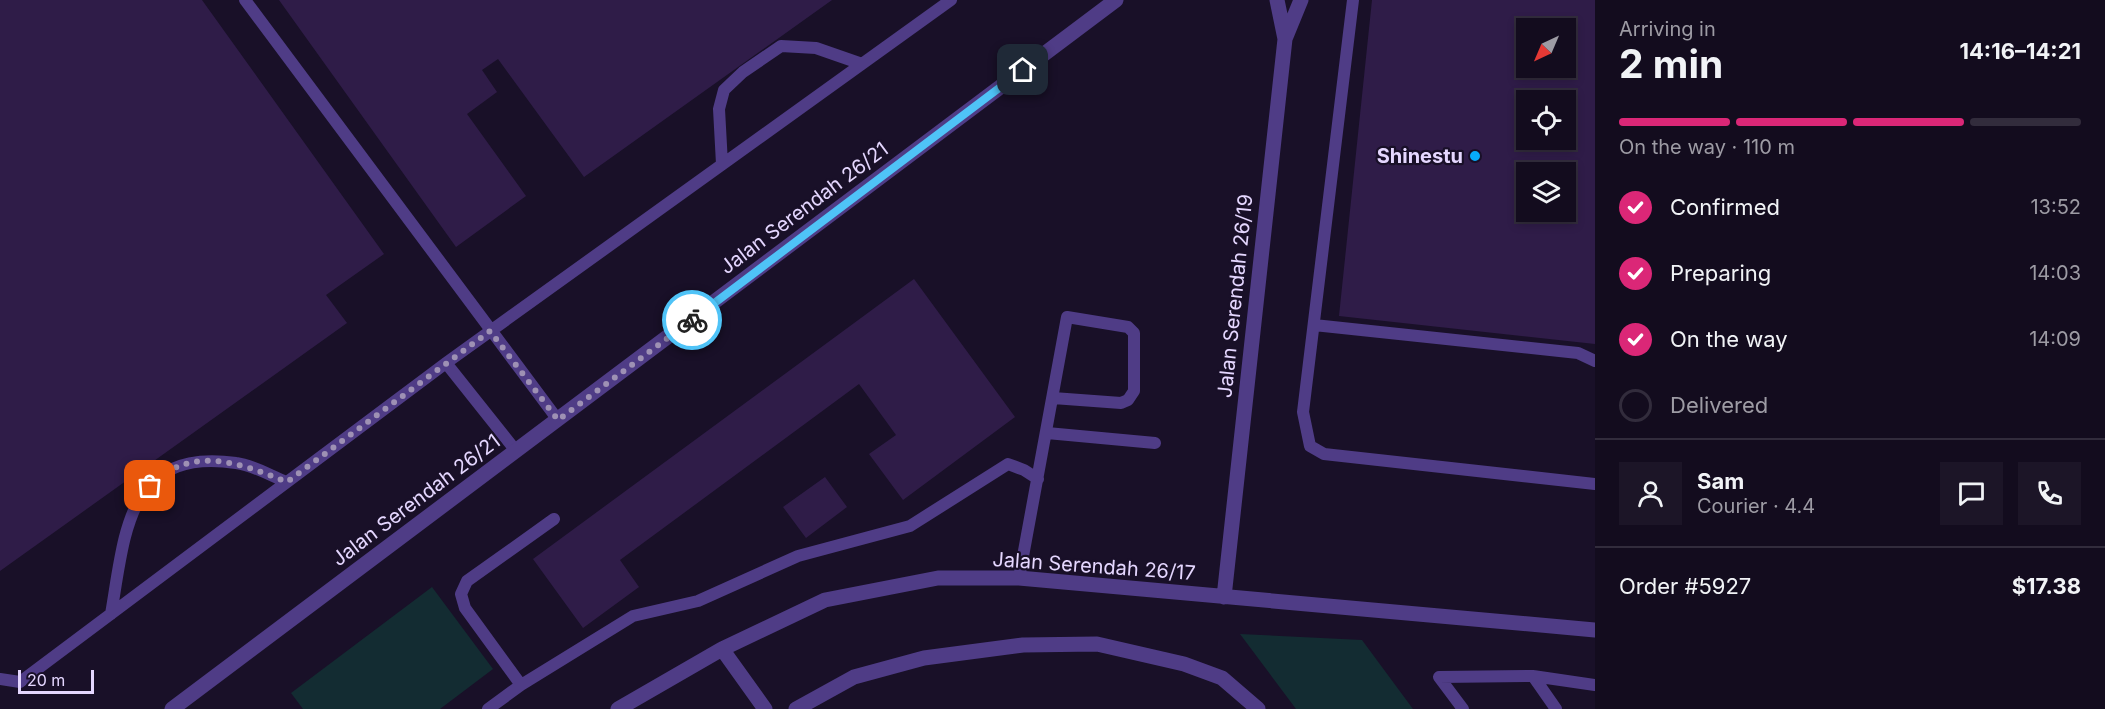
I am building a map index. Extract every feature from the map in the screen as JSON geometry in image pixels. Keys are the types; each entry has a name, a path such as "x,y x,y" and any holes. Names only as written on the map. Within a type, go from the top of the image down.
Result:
{"street":[{"name":"Jalan Serendah 26/21","path":"172,709 1116,0"},
{"name":"Jalan Serendah 26/19","path":"1224,597 1285,39 1277,0"},
{"path":"1285,39 1301,0"},
{"name":"Jalan Serendah 26/17","path":"618,709 722,649 825,600 938,578 1019,578 1595,630"},
{"path":"796,709 854,677 924,658 1023,645 1097,644 1184,664 1222,678 1258,709"},
{"path":"722,649 765,709"}],"lane":[{"path":"245,0 558,420"},
{"path":"0,679 20,682 446,363 951,0"},
{"path":"1353,0 1303,412 1310,446 1324,454 1595,484"},
{"path":"722,164 719,109 724,90 743,72 781,46 816,48 862,64"},
{"path":"1019,578 1067,317 1072,315 1128,327 1134,333 1134,391 1128,400 1121,403 1053,398"},
{"path":"1314,325 1578,353 1595,361"},
{"path":"446,363 516,452"},
{"path":"1047,433 1155,443"},
{"path":"111,614 124,541 136,500 164,472 188,461 237,463 287,482"},
{"path":"488,709 521,685 633,616 698,601 798,556 910,526 1008,464 1038,479"},
{"path":"521,685 465,608 461,594 467,581 554,519"},
{"path":"1533,676 1556,709"},
{"path":"1463,709 1439,677 1533,676 1595,685"}],"green space":[{"path":"432,587 493,669 440,709 303,709 291,693"},
{"path":"1240,634 1362,640 1413,709 1296,709"}],"building":[{"path":"0,0 202,0 384,254 326,295 347,323 0,571"},
{"path":"279,0 832,0 584,177 498,59 482,70 497,92 467,114 526,196 456,247"},
{"name":"Shinestu","path":"1372,0 1595,0 1595,344 1339,316"},
{"path":"914,279 1015,417 903,500 869,454 896,435 859,384 620,560 639,587 583,628 533,559"},
{"path":"825,477 847,507 806,538 783,507"}],"way so far":[{"path":"150,486 164,472 188,461 237,463 287,482 490,331 558,420 692,320"}],"place":[{"name":"Shinestu","path":"1475,156"}],"route":[{"path":"692,320 1023,70"}]}
